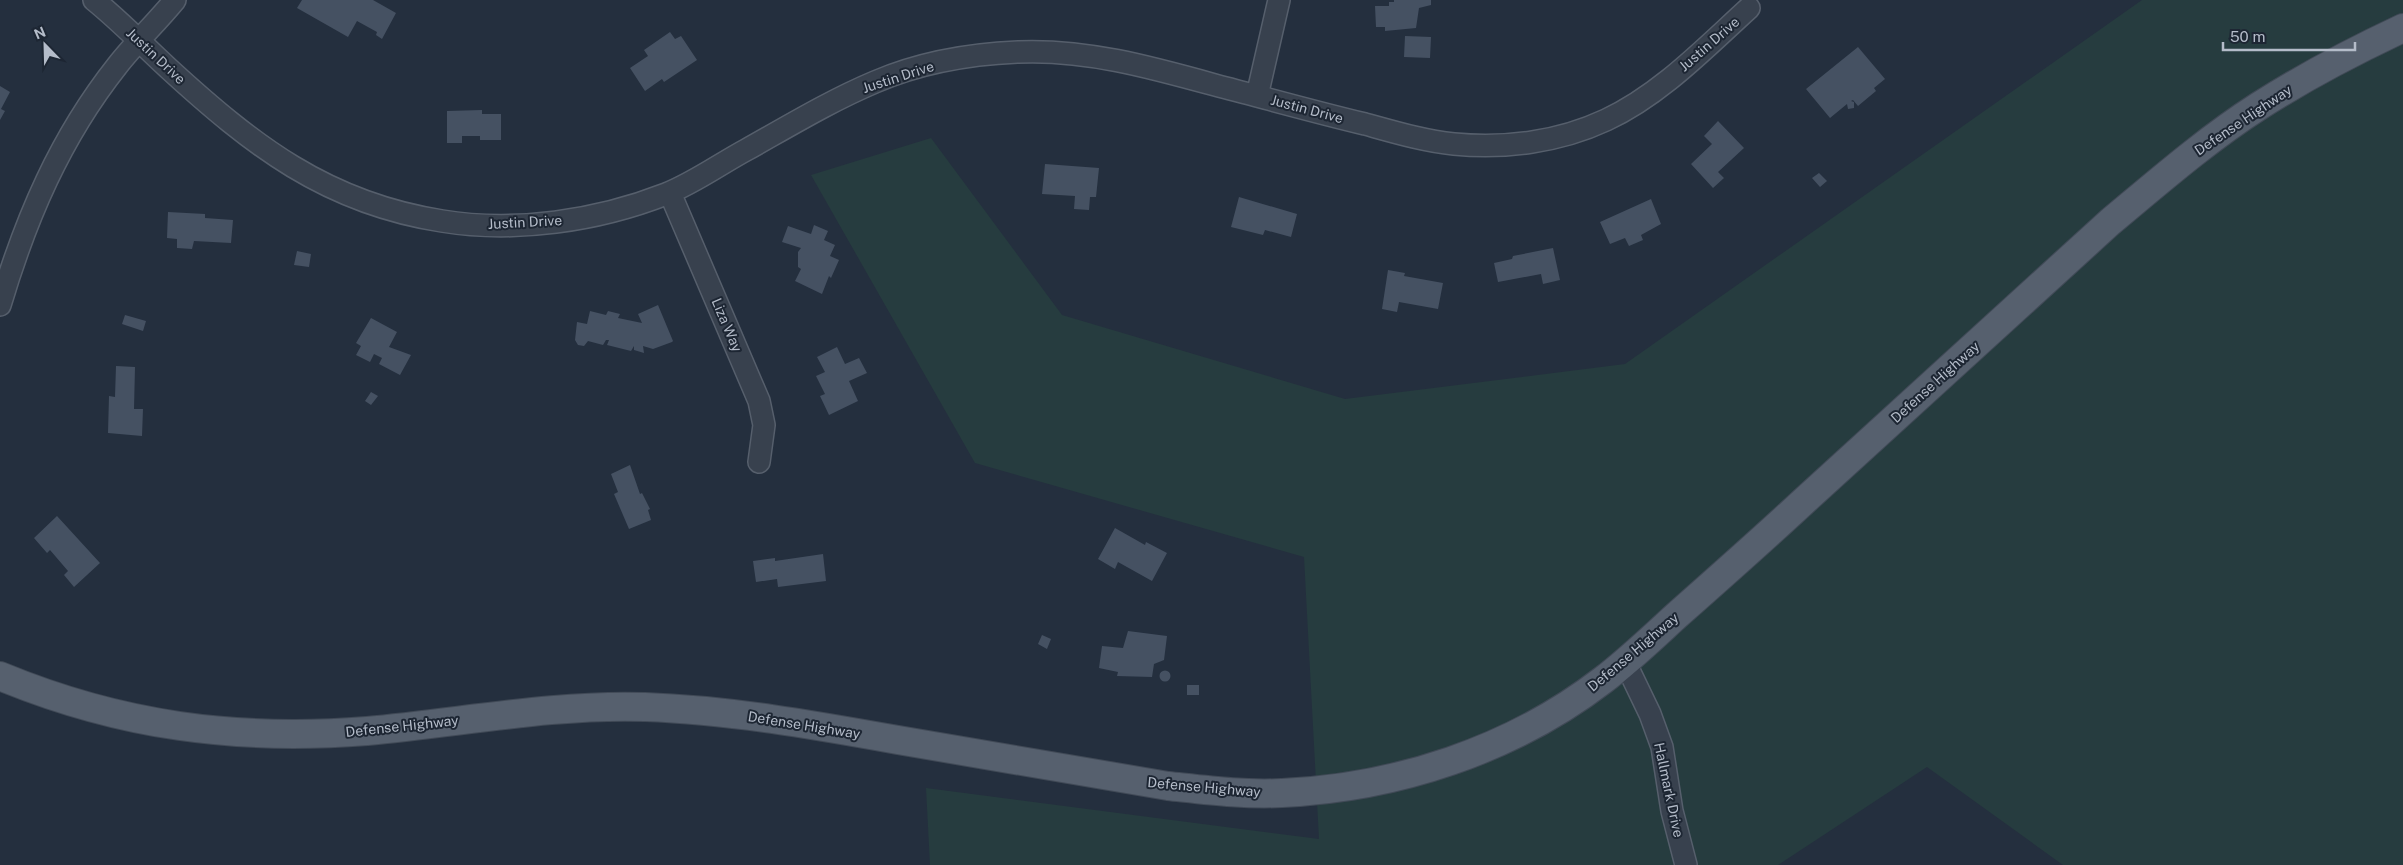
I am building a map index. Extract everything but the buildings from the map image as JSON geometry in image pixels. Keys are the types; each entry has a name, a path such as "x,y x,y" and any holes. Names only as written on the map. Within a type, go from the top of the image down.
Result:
{"main road":[{"name":"Defense Highway","path":"0,676 66,701 113,715 209,730 301,734 366,731 557,709 645,707 707,711 793,722 1168,786 1225,792 1280,794 1371,783 1419,771 1454,760 1549,716 1603,680 2110,222 2160,180 2258,106 2356,50 2403,28"}],"street":[{"name":"Justin Drive","path":"94,0 240,131 273,155 315,180 366,202 442,221 497,226 544,223 594,215 670,193 837,99 880,79 925,66 974,56 1017,52 1099,56 1319,113 1451,144 1494,146 1536,142 1591,126 1636,103 1684,68 1749,8"},
{"path":"0,305 14,257 29,217 62,146 117,66 175,0"},
{"path":"1257,96 1279,0"},
{"name":"Liza Way","path":"670,193 760,401 764,425 760,462"},
{"name":"Hallmark Drive","path":"1625,662 1650,714 1662,747 1672,811 1686,865"}],"green space":[{"path":"2142,0 2403,0 2403,865 2063,865 1927,767 1778,865 930,865 926,788 1319,839 1304,557 975,463 811,175 931,138 1062,315 1345,399 1625,364"}]}
